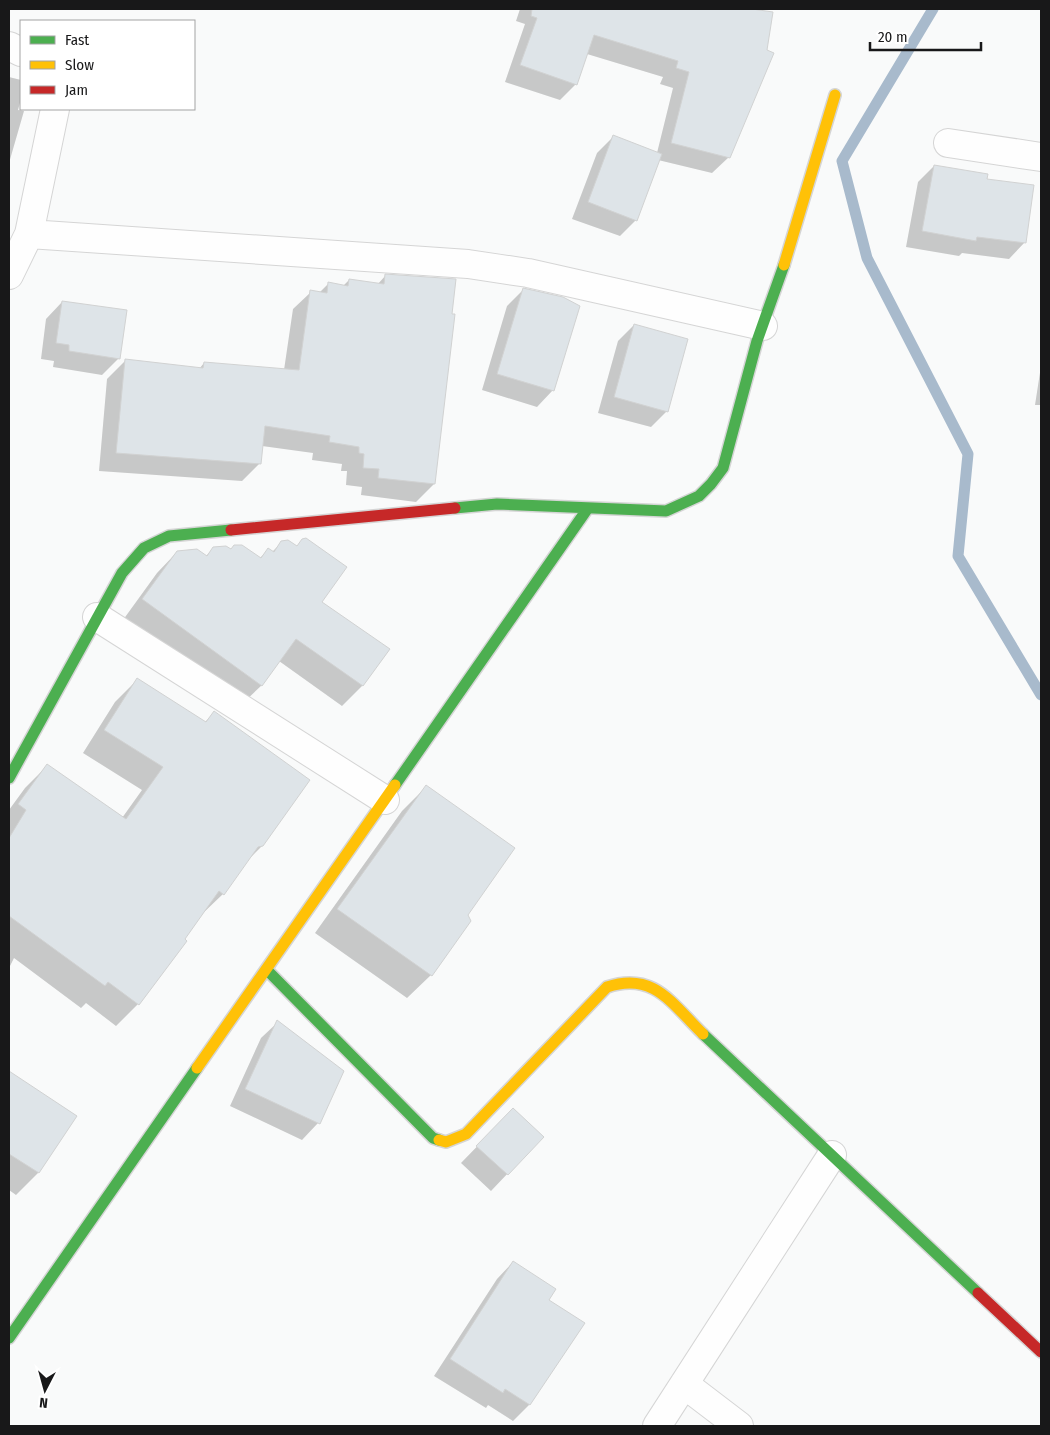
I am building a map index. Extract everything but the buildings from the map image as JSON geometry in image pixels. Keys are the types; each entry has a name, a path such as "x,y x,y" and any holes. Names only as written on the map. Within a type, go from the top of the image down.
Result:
{"street":[{"path":"9,778 122,573 144,548 169,536 497,504 666,511 692,502 712,486 723,468 763,326 790,249 835,95"},
{"path":"9,275 29,234 55,110"},
{"path":"948,143 1041,157"},
{"path":"29,234 468,264 528,273 763,326"},
{"path":"9,1338 588,508"},
{"path":"97,617 385,800"},
{"path":"267,970 433,1138 446,1142 466,1134 607,987 626,980 645,982 658,991 1041,1352"},
{"path":"657,1426 832,1154"},
{"path":"684,1384 739,1426"}],"waterway":[{"path":"933,9 842,161 867,258 968,454 958,556 1041,695"}],"traffic: fast":[{"path":"455,508 497,504 666,511 699,496 723,468 757,341 784,265"},
{"path":"395,785 588,508"},
{"path":"9,778 122,573 144,548 169,536 231,530"},
{"path":"267,970 433,1138 439,1140"},
{"path":"703,1034 978,1293"},
{"path":"9,1338 197,1068"}],"traffic: slow":[{"path":"784,265 835,95"},
{"path":"197,1068 395,785"},
{"path":"439,1140 446,1142 466,1134 607,987 623,983 637,983 650,987 661,993 703,1034"}],"traffic: jam":[{"path":"231,530 455,508"},
{"path":"978,1293 1041,1352"}]}
